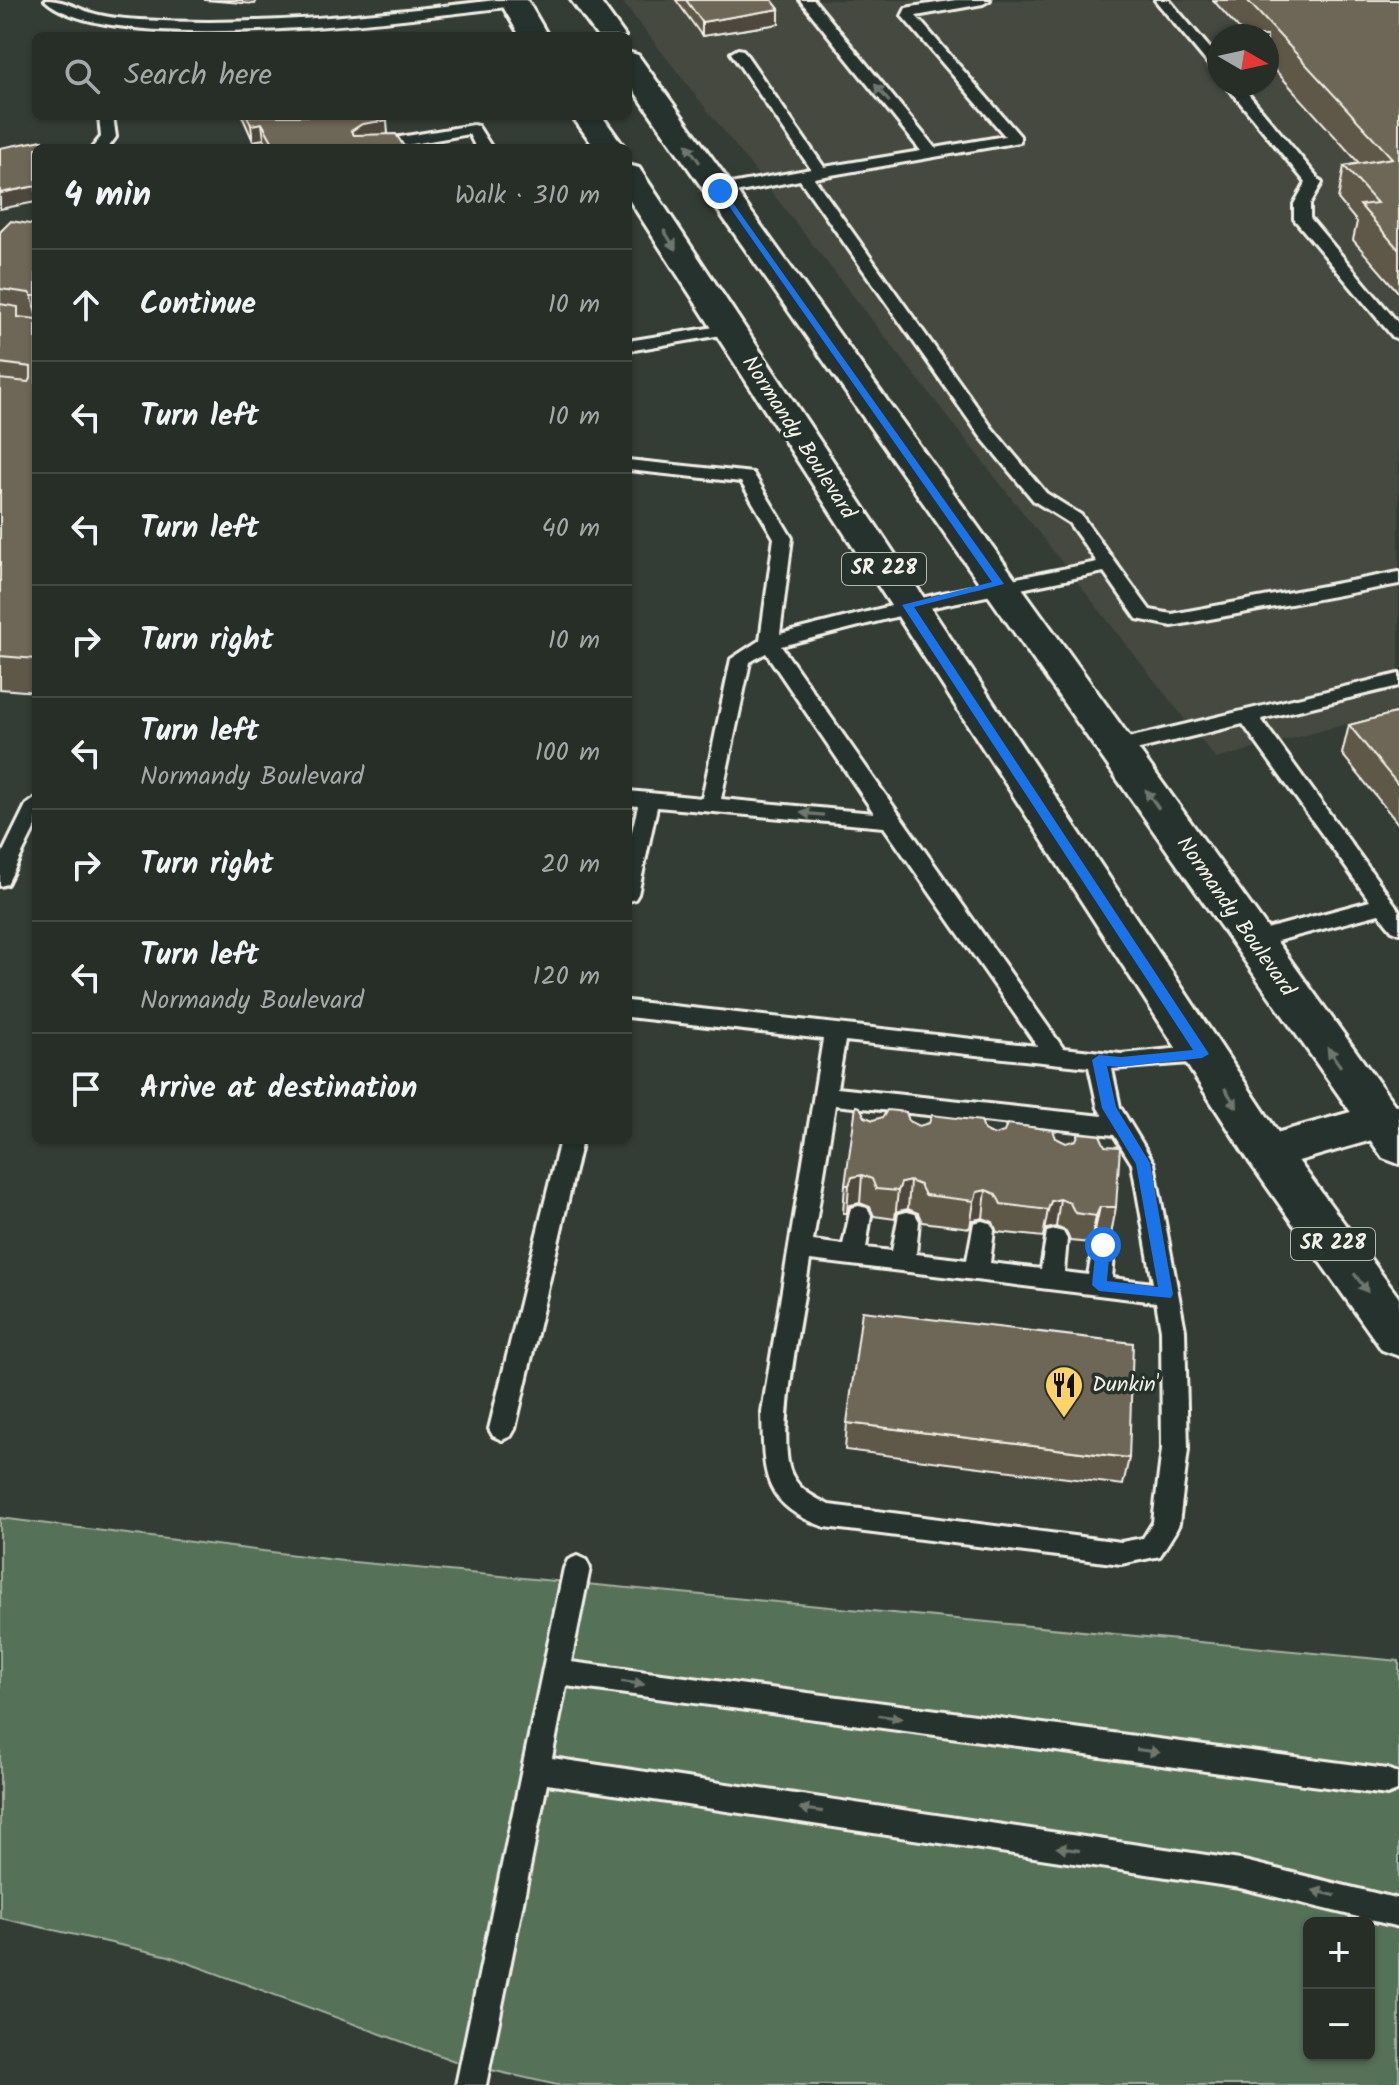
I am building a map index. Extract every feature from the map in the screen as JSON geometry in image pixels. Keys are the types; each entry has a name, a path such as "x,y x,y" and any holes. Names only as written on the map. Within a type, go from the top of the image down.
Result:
{"main road":[{"path":"585,0 608,32"},
{"path":"513,1 532,32"},
{"name":"Normandy Boulevard","path":"632,67 1251,940 1392,1130"},
{"path":"590,120 607,144"},
{"name":"Normandy Boulevard","path":"632,180 1267,1152 1399,1336"},
{"path":"1267,1152 1392,1130"}],"lane":[{"path":"52,0 87,23 184,26 359,21 513,1"},
{"path":"807,0 931,153"},
{"path":"720,191 1015,139 909,16 911,11 983,0"},
{"path":"1162,0 1207,54"},
{"path":"738,53 812,173 986,432 1040,497 1075,519 1144,615 1172,620 1399,578"},
{"path":"1242,96 1314,183 1302,204 1302,219 1399,334"},
{"path":"103,144 109,137 107,120"},
{"path":"387,144 473,129 482,144"},
{"path":"632,345 727,330"},
{"path":"632,465 747,477 783,538 769,643 1056,1056"},
{"path":"710,805 741,659 769,643 907,605 999,584 1109,566"},
{"path":"1115,748 1399,680"},
{"path":"1248,716 1399,925"},
{"path":"632,798 890,821"},
{"path":"632,876 649,800"},
{"path":"0,879 32,813"},
{"path":"1251,940 1384,905"},
{"path":"632,1009 1121,1062 1202,1054"},
{"path":"835,1032 774,1412 777,1474 793,1498 825,1516 1121,1553 1151,1548 1166,1524 1175,1449 1173,1330 1143,1163 1115,1126 1099,1060"},
{"path":"825,1095 1115,1126"},
{"path":"874,1125 878,1101"},
{"path":"919,1130 922,1106"},
{"path":"992,1138 994,1113"},
{"path":"1063,1146 1065,1120"},
{"path":"1109,1152 1115,1126"},
{"path":"502,1429 570,1144"},
{"path":"853,1256 859,1215"},
{"path":"903,1262 907,1221"},
{"path":"977,1271 982,1230"},
{"path":"1052,1280 1055,1239"},
{"path":"1099,1285 1103,1245"},
{"path":"800,1249 1166,1294"},
{"path":"471,2085 577,1568"},
{"path":"555,1672 1387,1782"},
{"path":"536,1769 1240,1874 1399,1913"}],"shaded area":[{"path":"621,0 1399,0 1399,710 1216,759"}],"green space":[{"path":"0,1518 343,1561 1399,1661 1399,2085 557,2085 460,2063 169,1956 0,1918"}],"building":[{"path":"686,0 772,0 779,9 702,22"},
{"path":"1247,0 1399,0 1399,250 1360,205 1377,203 1344,166 1392,158 1279,35 1279,24 1269,24"},
{"path":"249,120 387,120 362,124 351,131 354,135 396,134 402,144 274,144 262,123 251,125"},
{"path":"43,140 44,144 32,144 32,187 0,193 0,148"},
{"path":"11,221 32,224 32,296 0,289 0,232"},
{"path":"0,304 18,307 18,317 32,319 32,659 0,656 0,379 28,382 31,367 0,363"},
{"path":"1399,712 1399,786 1349,725"},
{"path":"856,1106 860,1107 865,1117 873,1120 883,1117 887,1110 906,1112 909,1121 919,1126 929,1123 932,1115 981,1121 984,1130 994,1135 1004,1132 1007,1124 1053,1130 1056,1138 1066,1143 1076,1140 1079,1133 1100,1135 1105,1146 1120,1147 1116,1207 1100,1207 1096,1216 1075,1213 1070,1203 1060,1199 1051,1201 1048,1210 1001,1204 996,1194 986,1190 977,1192 974,1201 925,1195 920,1185 910,1181 901,1183 898,1191 876,1189 872,1179 862,1175 852,1177 849,1185 845,1185"},
{"path":"862,1311 1133,1343 1129,1458 847,1423"}],"place":[{"name":"Dunkin'","path":"1064,1419"}],"route":[{"path":"720,191 999,584 907,605 1202,1054 1121,1062 1099,1060 1109,1108 1143,1163 1166,1294 1099,1285 1103,1245"}]}
